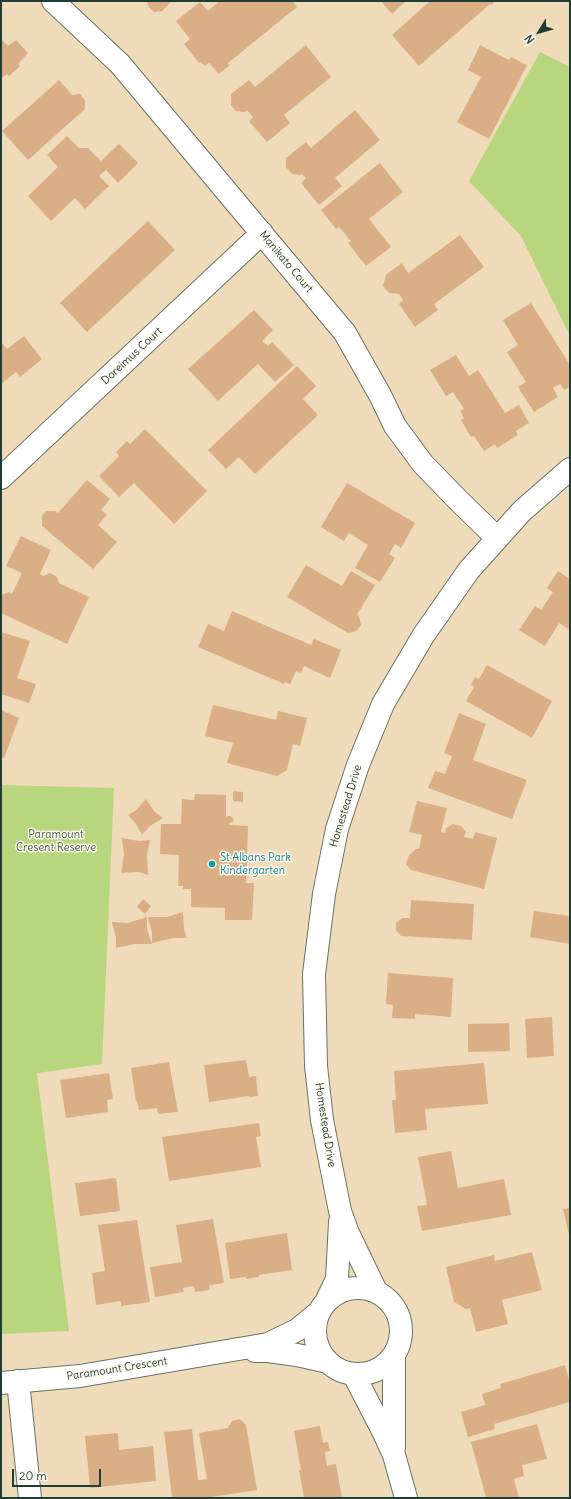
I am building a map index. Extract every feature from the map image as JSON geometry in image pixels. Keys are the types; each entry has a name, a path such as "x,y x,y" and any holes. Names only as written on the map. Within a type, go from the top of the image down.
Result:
{"street":[{"name":"Manikato Court","path":"53,1 120,64 345,333 380,395 395,426 423,464 497,538"},
{"name":"Doreimus Court","path":"1,478 262,233"},
{"name":"Homestead Drive","path":"376,1292 348,1234 340,1211 322,1120 316,1066 314,974 324,894 337,829 358,764 383,704 423,636 469,570 497,538 522,511 570,468"},
{"name":"Homestead Drive","path":"323,1306 337,1279 340,1211"},
{"path":"350,1288 364,1288 387,1298 395,1308 401,1320 402,1333 400,1345 394,1357 376,1372 365,1375 354,1375 340,1371 328,1362 320,1352 315,1339 315,1325 323,1306 338,1292 350,1288"},
{"name":"Paramount Crescent","path":"10,1382 80,1376 268,1344 297,1330 323,1306"},
{"name":"Paramount Crescent","path":"232,1350 268,1351 297,1355 328,1362"},
{"path":"394,1357 394,1455"},
{"path":"354,1375 394,1455 406,1498"},
{"path":"10,1382 30,1498"}],"green space":[{"path":"540,52 570,67 570,336 521,236 469,181"},
{"name":"Paramount Cresent Reserve","path":"1,785 114,788 102,1064 37,1073 69,1331 1,1334"}],"building":[{"path":"147,1 172,1 162,11 154,12 148,6"},
{"path":"220,1 292,1 297,7 228,63 230,65 219,74 209,63 204,66 201,62 199,63 184,44 190,39 176,21 200,2 208,11"},
{"path":"381,1 406,1 392,14"},
{"path":"430,1 496,1 491,5 490,4 419,66 392,35"},
{"path":"1,39 8,46 16,40 28,53 18,64 20,66 9,76 7,74 1,79"},
{"path":"306,45 331,77 284,115 290,123 267,142 249,121 253,117 247,110 245,112 236,111 231,105 231,94 249,80 255,87"},
{"path":"480,45 509,60 511,57 527,65 489,139 457,122 481,77 468,70"},
{"path":"59,80 72,95 80,94 85,100 85,109 28,160 2,131"},
{"path":"355,110 380,140 335,178 342,186 319,205 301,183 306,178 302,174 292,174 286,167 286,158 306,142 311,148"},
{"path":"67,136 79,148 88,148 101,161 119,144 138,163 118,183 106,170 99,176 109,186 85,209 75,198 51,221 28,196 58,167 47,155"},
{"path":"380,163 403,192 369,219 391,247 366,266 348,243 351,241 339,227 336,229 321,210"},
{"path":"148,221 175,250 87,332 60,303"},
{"path":"460,235 484,267 434,304 438,310 415,327 399,304 403,300 399,294 389,293 383,286 386,275 402,263 408,273"},
{"path":"531,303 570,365 570,387 564,390 560,384 553,388 558,397 534,412 518,387 526,382 507,352 518,345 503,320"},
{"path":"254,310 273,330 262,341 268,346 272,342 294,365 275,382 258,364 218,401 188,369"},
{"path":"24,336 42,359 20,377 16,372 1,384 1,342 7,349"},
{"path":"456,355 469,376 478,370 505,413 519,405 529,423 516,431 518,435 497,448 495,444 484,451 474,436 471,437 461,420 464,418 460,411 464,409 453,392 446,396 430,370"},
{"path":"297,366 316,386 303,399 318,415 255,474 239,457 226,469 208,450"},
{"path":"145,429 207,491 174,524 134,483 119,497 99,476 119,456 116,452 127,441 130,444"},
{"path":"87,480 110,499 101,510 107,515 98,525 117,542 93,569 42,526 42,516 46,511 55,511 58,513"},
{"path":"347,483 415,523 401,548 395,544 389,554 395,558 380,582 355,568 368,545 349,533 344,541 321,527"},
{"path":"21,536 51,550 40,574 43,576 50,573 57,577 59,583 89,597 67,644 1,613 1,595 9,592 12,594 22,573 6,566"},
{"path":"306,565 342,586 351,571 375,585 357,615 359,616 361,625 356,631 348,633 287,597"},
{"path":"558,571 570,579 570,630 559,623 545,646 519,630 535,606 541,610 553,592 547,588"},
{"path":"232,611 311,645 314,639 341,650 330,678 304,666 301,673 296,671 290,684 285,682 284,684 198,647 208,624 224,631"},
{"path":"1,632 30,641 17,678 36,684 29,703 1,694"},
{"path":"487,665 552,701 532,738 466,701 474,687 471,685 475,677 479,679"},
{"path":"213,705 276,720 278,711 307,718 300,746 293,744 287,770 277,776 227,763 233,743 205,736"},
{"path":"1,710 19,718 4,758 1,757"},
{"path":"459,713 486,724 473,760 527,780 512,819 428,788 435,771 445,774 452,756 444,753"},
{"path":"233,791 243,792 243,802 233,801"},
{"name":"St Albans Park Kindergarten","path":"195,794 226,795 226,818 227,816 230,816 234,819 233,822 229,823 229,825 248,826 246,883 254,883 252,920 225,920 225,908 191,907 191,889 183,889 183,886 178,886 179,855 160,854 161,824 181,824 182,799 194,800"},
{"path":"146,799 154,811 163,818 150,826 142,835 136,824 128,815 136,810"},
{"path":"417,801 447,808 441,832 445,833 446,828 453,824 461,826 466,832 464,837 473,839 475,832 497,838 484,889 411,870 406,864 409,855 416,849 419,849 422,835 409,832"},
{"path":"122,838 139,841 150,840 147,855 148,875 138,872 121,873 124,855"},
{"path":"143,899 151,906 145,914 137,907"},
{"path":"411,900 474,904 472,940 401,936 396,930 396,923 402,918 410,918"},
{"path":"534,911 570,916 570,944 530,937"},
{"path":"183,912 184,930 187,938 173,938 152,943 152,933 148,917 167,917"},
{"path":"147,917 147,929 152,944 134,944 116,948 116,938 112,922 128,923"},
{"path":"388,973 453,978 451,1017 415,1014 415,1019 392,1018 393,1005 386,1004"},
{"path":"552,1017 554,1056 527,1058 525,1019"},
{"path":"509,1023 510,1051 468,1052 468,1024"},
{"path":"246,1060 249,1077 256,1076 258,1096 209,1102 204,1065"},
{"path":"169,1062 178,1112 158,1114 157,1108 139,1110 136,1101 131,1068"},
{"path":"484,1063 488,1104 425,1109 427,1130 395,1133 392,1100 396,1100 394,1071"},
{"path":"109,1073 113,1099 107,1100 108,1112 66,1118 60,1080"},
{"path":"259,1123 261,1136 256,1137 261,1167 169,1181 162,1137"},
{"path":"451,1151 458,1188 504,1179 511,1215 422,1231 417,1206 427,1205 418,1157"},
{"path":"116,1178 120,1211 80,1216 75,1183"},
{"path":"570,1208 570,1235 569,1235 563,1209"},
{"path":"213,1219 224,1283 209,1285 210,1290 195,1292 194,1286 183,1288 184,1292 155,1297 150,1267 182,1262 176,1225"},
{"path":"137,1220 150,1302 121,1306 121,1301 96,1305 92,1273 105,1271 98,1225"},
{"path":"287,1233 292,1270 259,1275 259,1277 246,1279 246,1277 230,1279 225,1243"},
{"path":"532,1252 542,1290 502,1300 508,1324 476,1332 470,1308 466,1309 454,1302 446,1267 494,1255 495,1261"},
{"path":"565,1365 570,1384 570,1402 494,1424 495,1429 468,1437 461,1412 485,1405 482,1394 501,1388 500,1384"},
{"path":"240,1419 246,1425 257,1490 205,1498 172,1498 164,1432 192,1429 198,1480 207,1479 199,1433 228,1428 232,1421"},
{"path":"537,1424 547,1459 522,1465 524,1476 514,1479 519,1498 486,1498 471,1442"},
{"path":"320,1426 323,1443 328,1442 330,1451 325,1452 327,1466 336,1464 342,1498 304,1498 294,1431"},
{"path":"118,1433 119,1450 153,1446 156,1481 90,1488 85,1436"}],"place":[{"name":"St Albans Park Kindergarten","path":"212,864"}]}
